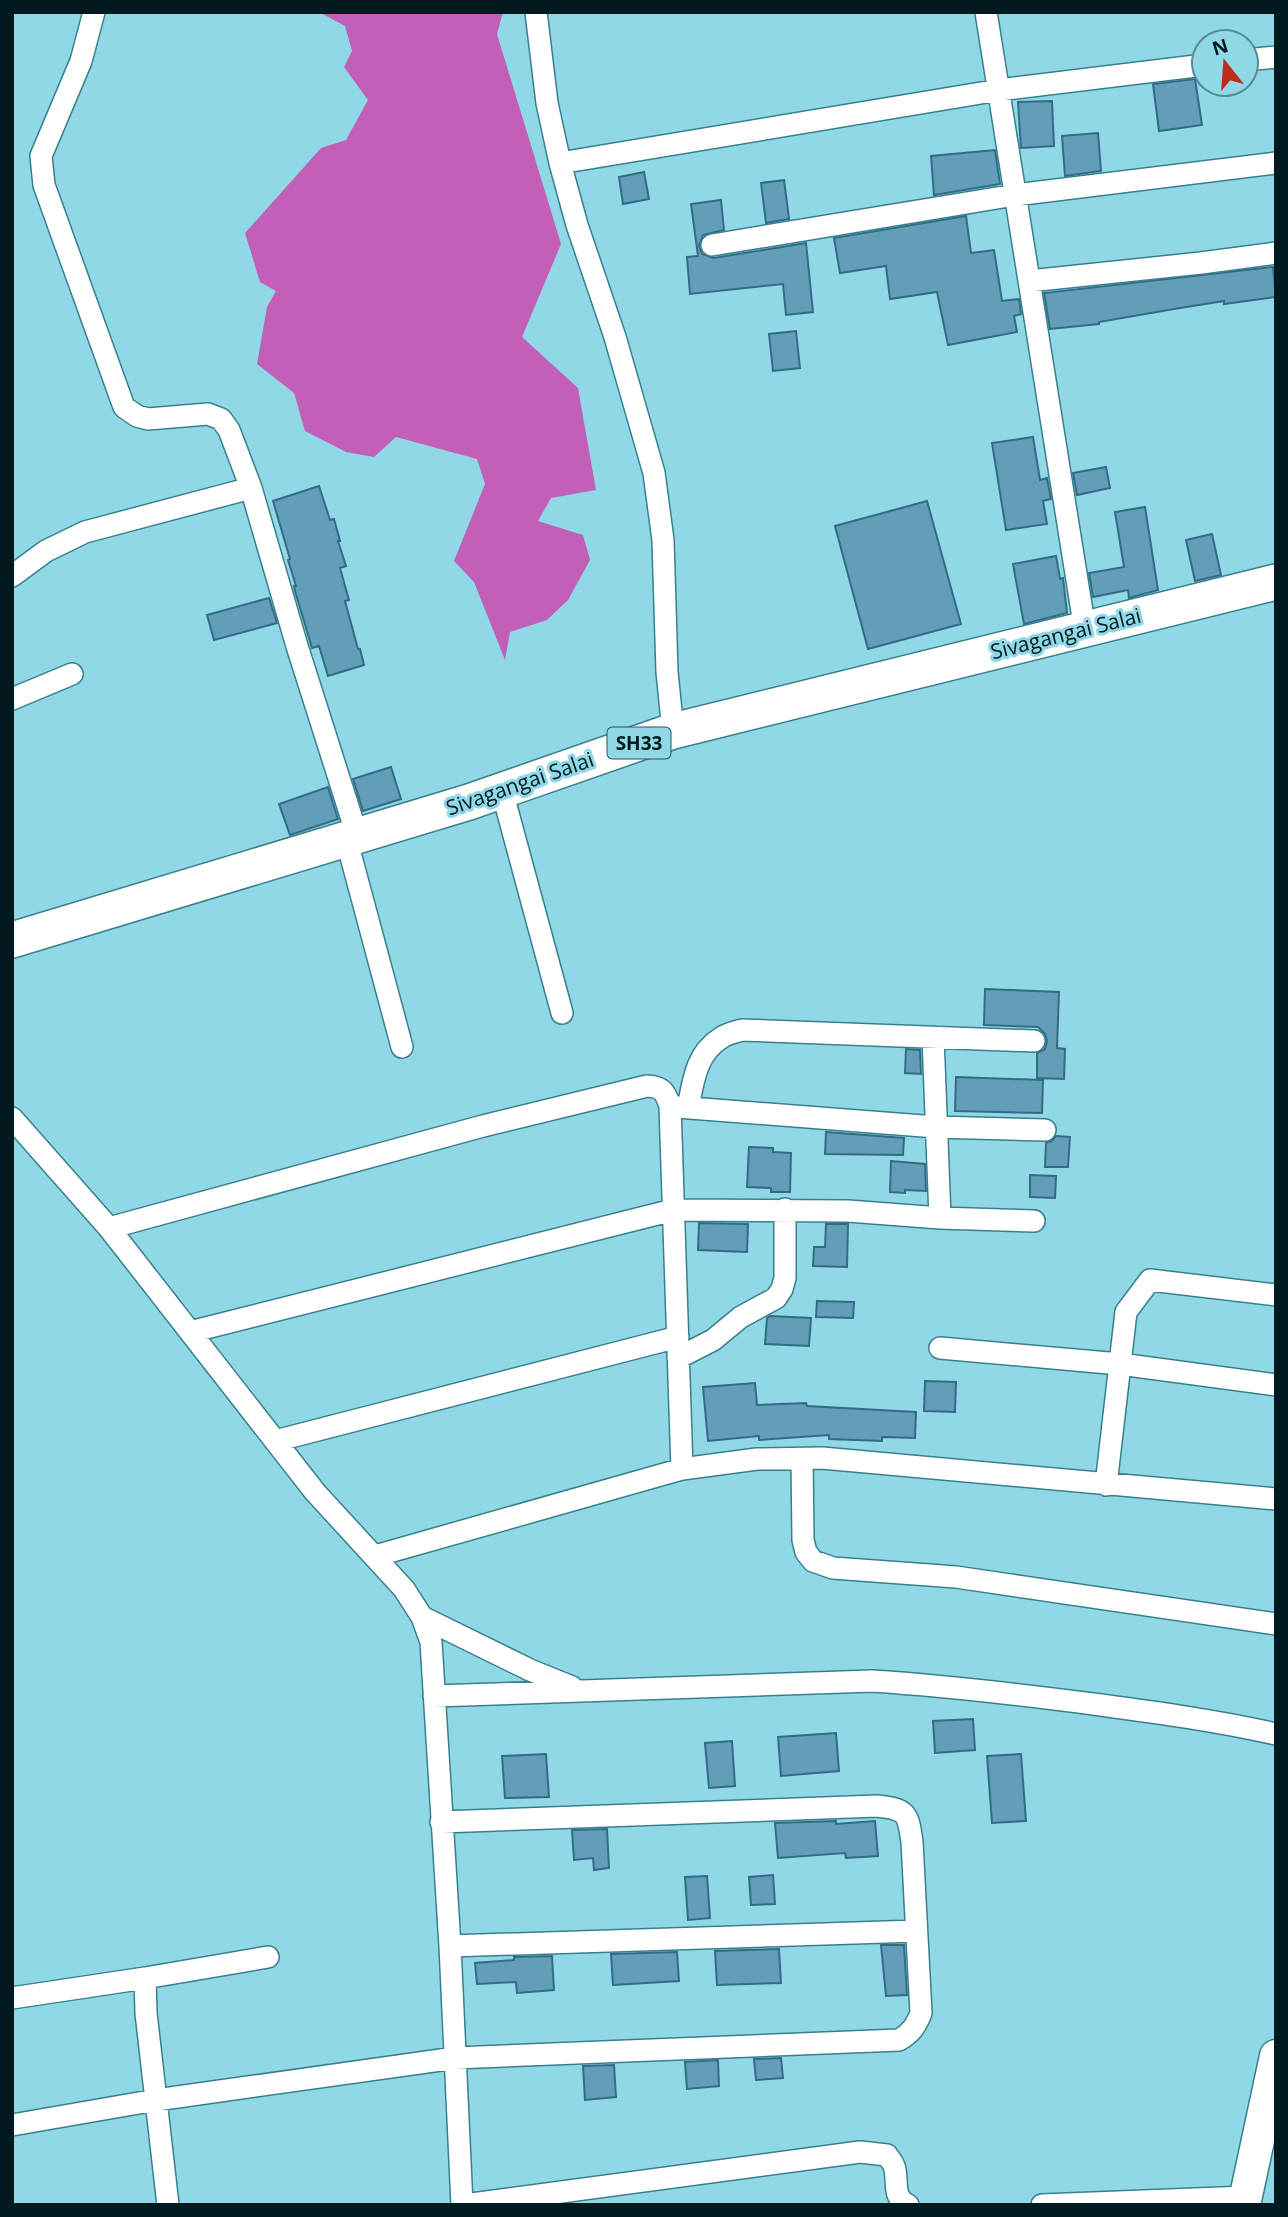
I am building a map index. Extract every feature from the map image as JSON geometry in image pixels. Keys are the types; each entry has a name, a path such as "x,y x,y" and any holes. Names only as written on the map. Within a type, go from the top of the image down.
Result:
{"main road":[{"name":"Sivagangai Salai","path":"12,940 502,791 673,731 1276,582"}],"street":[{"path":"94,12 81,61 41,156 44,185 124,407 136,416 148,419 208,414 221,419 229,430 251,488 352,837 402,1047"},
{"path":"536,12 547,103 560,163 577,225 615,337 653,472 663,540 667,672 673,731"},
{"path":"986,12 1085,630"},
{"path":"560,163 999,90 1190,67"},
{"path":"712,245 1015,195 1276,163"},
{"path":"1029,281 1276,253"},
{"path":"12,576 46,551 85,532 251,488"},
{"path":"12,699 72,674"},
{"path":"502,791 562,1013"},
{"path":"682,1469 673,1210 679,1107 707,1051 721,1037 742,1030 1034,1041"},
{"path":"933,1037 940,1218"},
{"path":"109,1228 483,1126 647,1086 660,1087 679,1107 936,1127 1045,1130"},
{"path":"12,1118 109,1228 315,1492 404,1589 422,1617 430,1643 434,1696 463,2205 860,2152 887,2155 894,2164 897,2196 908,2205"},
{"path":"275,1441 713,1340 741,1317 776,1298 782,1289 785,1278 785,1209"},
{"path":"190,1332 673,1210 785,1209 1034,1221"},
{"path":"1106,1485 1126,1312 1150,1280 1276,1294"},
{"path":"940,1348 1120,1364 1276,1385"},
{"path":"374,1556 682,1469 757,1459 822,1458 1276,1499"},
{"path":"802,1459 803,1539 806,1552 813,1560 833,1568 956,1577 1276,1624"},
{"path":"422,1617 530,1671 582,1690"},
{"path":"434,1696 872,1681 930,1685 1223,1722 1276,1734"},
{"path":"12,2124 156,2100 455,2058 899,2040 909,2034 921,2013 912,1842 909,1820 904,1812 896,1808 877,1806 726,1810 441,1822"},
{"path":"450,1946 916,1931"},
{"path":"12,1998 145,1979 268,1957"},
{"path":"145,1979 146,2013 168,2205"},
{"path":"1042,2205 1245,2201 1276,2056"}],"shaded area":[{"path":"319,12 503,12 497,34 561,244 522,337 578,388 596,490 551,498 538,521 583,535 590,560 568,600 547,620 510,632 505,660 474,582 454,561 485,484 477,459 396,437 374,457 346,452 305,431 294,393 257,364 267,307 276,291 260,282 245,233 321,148 346,140 368,100 344,67 352,51 345,26"}],"building":[{"path":"1190,80 1190,98 1198,98 1202,125 1159,131 1153,84"},
{"path":"1052,101 1054,146 1021,148 1018,102"},
{"path":"1098,133 1101,171 1065,176 1062,136"},
{"path":"995,150 1000,184 934,195 931,156"},
{"path":"644,172 649,199 623,204 619,177"},
{"path":"784,180 789,219 766,223 761,183"},
{"path":"721,200 724,230 703,235 699,246 702,254 714,258 806,243 813,312 786,315 783,284 690,294 687,257 698,256 691,204"},
{"path":"966,216 971,253 994,250 1002,301 1019,299 1021,314 1014,316 1017,332 948,345 937,292 890,299 886,266 840,273 834,238"},
{"path":"1273,267 1276,297 1224,304 1224,301 1099,324 1050,329 1044,293"},
{"path":"796,331 800,368 773,371 769,334"},
{"path":"1033,437 1040,480 1047,478 1051,499 1043,501 1047,524 1006,530 992,443"},
{"path":"1106,467 1110,488 1077,495 1073,473"},
{"path":"319,486 330,520 334,519 340,541 346,566 340,568 349,600 345,601 364,665 328,676 319,646 312,648 273,501"},
{"path":"927,501 961,624 868,649 835,526"},
{"path":"1145,507 1158,590 1129,598 1128,590 1093,597 1089,573 1124,567 1115,512"},
{"path":"1212,534 1221,575 1195,581 1186,540"},
{"path":"1056,556 1060,579 1063,578 1067,613 1024,624 1013,564"},
{"path":"269,598 277,623 214,640 207,615"},
{"path":"391,767 401,799 363,811 353,779"},
{"path":"328,787 338,819 290,835 279,804"},
{"path":"985,989 1059,992 1057,1048 1065,1049 1064,1079 1037,1078 1037,1053 1045,1049 1047,1041 1045,1034 1038,1027 984,1025"},
{"path":"906,1049 920,1050 921,1074 905,1073"},
{"path":"956,1077 1043,1080 1042,1113 955,1111"},
{"path":"826,1132 904,1138 903,1155 825,1154"},
{"path":"1056,1136 1070,1137 1068,1167 1045,1167 1046,1143"},
{"path":"749,1147 773,1148 773,1152 791,1153 790,1192 771,1192 771,1188 747,1187"},
{"path":"891,1161 925,1164 926,1191 890,1192"},
{"path":"1030,1175 1056,1176 1055,1198 1030,1197"},
{"path":"699,1223 748,1224 747,1252 698,1250"},
{"path":"826,1224 848,1224 847,1267 813,1266 814,1247 825,1247"},
{"path":"817,1301 854,1302 853,1318 816,1317"},
{"path":"767,1318 811,1318 809,1346 765,1344"},
{"path":"925,1381 956,1382 955,1412 924,1411"},
{"path":"755,1383 757,1405 806,1403 807,1406 916,1412 915,1438 882,1437 882,1441 829,1439 829,1435 759,1440 759,1436 708,1441 703,1387"},
{"path":"973,1719 975,1750 935,1753 933,1721"},
{"path":"836,1733 839,1771 781,1776 778,1737"},
{"path":"732,1741 735,1786 709,1788 705,1743"},
{"path":"546,1754 549,1797 505,1798 502,1756"},
{"path":"1021,1754 1026,1821 992,1823 987,1756"},
{"path":"836,1821 836,1824 875,1821 878,1856 846,1858 845,1853 778,1858 775,1823"},
{"path":"607,1829 609,1868 594,1870 593,1858 574,1860 572,1830"},
{"path":"773,1875 775,1904 751,1905 749,1877"},
{"path":"707,1876 710,1918 688,1920 685,1877"},
{"path":"881,1945 904,1945 907,1995 886,1996"},
{"path":"779,1949 781,1983 717,1985 715,1951"},
{"path":"677,1952 679,1981 613,1985 611,1954"},
{"path":"552,1956 554,1990 517,1993 516,1982 477,1984 475,1963 514,1960 514,1957"},
{"path":"781,2058 783,2078 756,2080 754,2059"},
{"path":"718,2060 719,2086 687,2089 685,2062"},
{"path":"614,2065 616,2097 585,2100 583,2066"}]}
